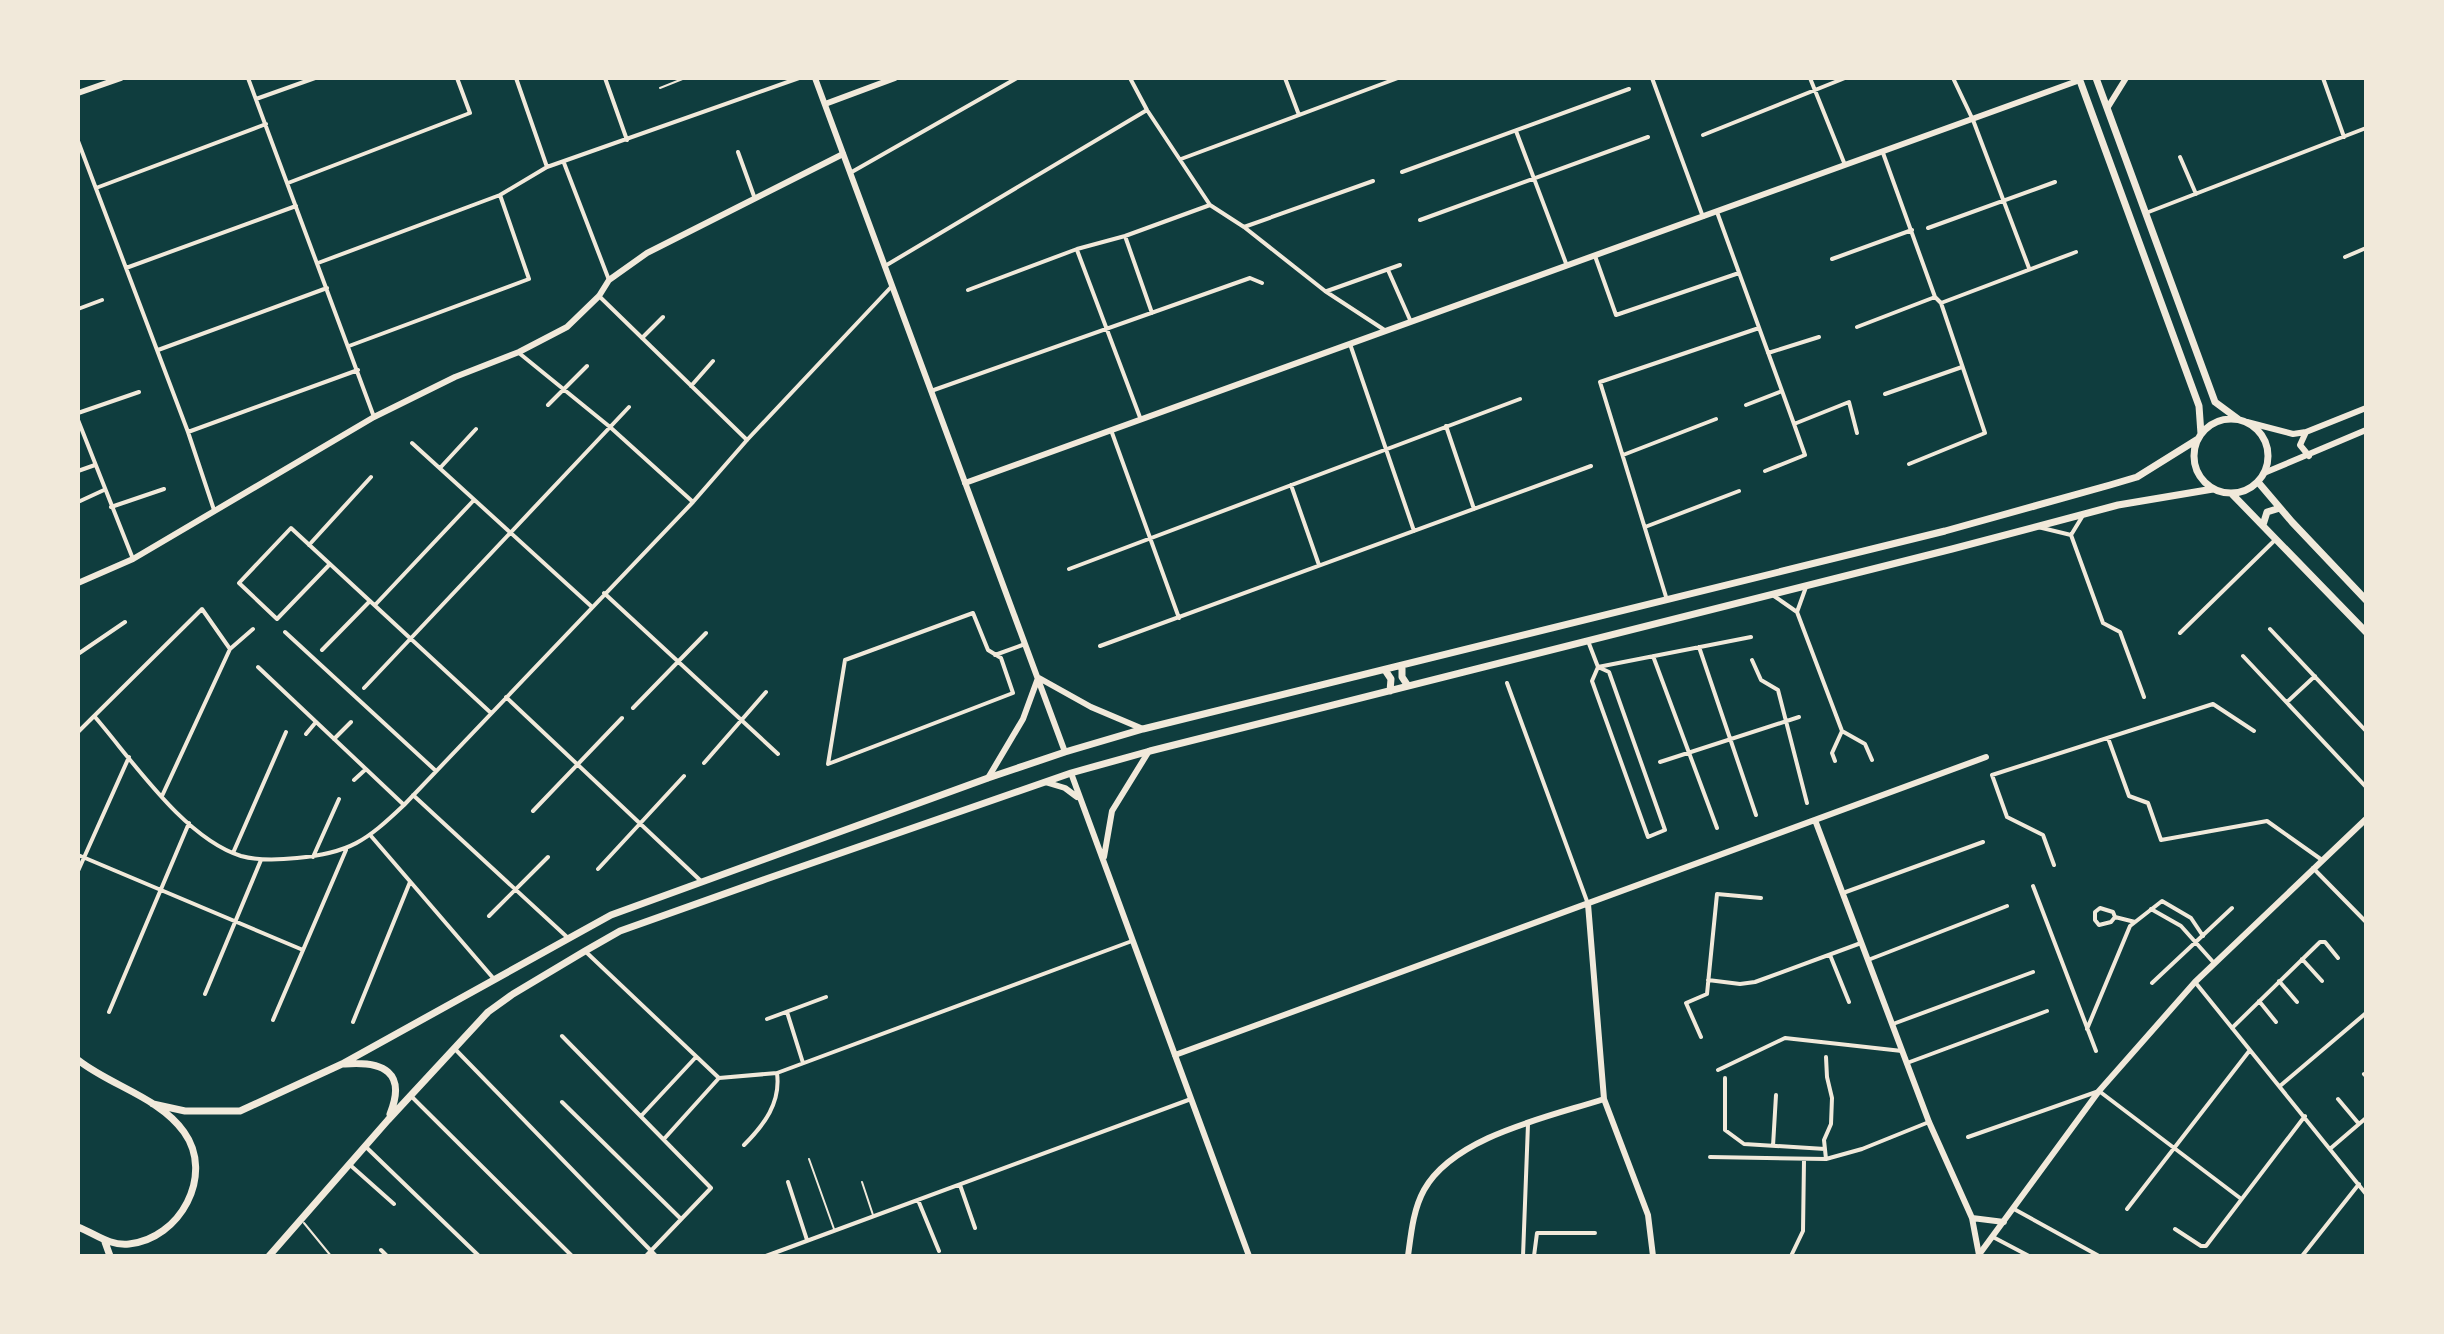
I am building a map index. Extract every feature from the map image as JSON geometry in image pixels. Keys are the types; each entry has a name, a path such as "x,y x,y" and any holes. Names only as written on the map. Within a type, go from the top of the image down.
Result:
{"main road":[{"path":"2096,78 2215,402 2247,422 2264,438 2268,449 2268,461 2258,482 2232,494"},
{"path":"2080,79 2199,406 2195,467 2205,484 2232,494 2366,632"},
{"path":"153,1104 185,1111 240,1111 342,1064 611,915 1065,752 1143,729 1945,531 2110,485 2137,477 2219,420 2238,419"},
{"path":"2258,482 2366,600"},
{"path":"269,1256 488,1012 620,931 1071,773 1150,751 2118,505 2213,489"},
{"path":"2263,525 2267,512 2280,508"},
{"path":"1402,666 1402,677 1408,686"},
{"path":"1385,670 1391,679 1390,691"},
{"path":"759,861 766,879"},
{"path":"78,1060 172,1117 187,1136 195,1159 194,1183 187,1206 172,1224 152,1238 129,1244 105,1242 78,1227"},
{"path":"342,1064 369,1062 387,1069 395,1082 396,1098 388,1120"},
{"path":"105,1242 110,1256"}],"street":[{"path":"78,93 121,78"},
{"path":"248,78 374,417"},
{"path":"256,99 315,78"},
{"path":"288,183 470,113 457,78"},
{"path":"516,78 547,167"},
{"path":"605,78 627,140"},
{"path":"318,263 500,195 547,167 799,78"},
{"path":"815,78 1065,752"},
{"path":"825,104 895,78"},
{"path":"850,173 1017,78"},
{"path":"1130,78 1147,110 1210,205 1244,227 1325,291 1386,331"},
{"path":"1285,78 1299,115"},
{"path":"1181,159 1398,78"},
{"path":"1652,78 1703,217"},
{"path":"1810,78 1845,165"},
{"path":"1703,135 1845,78"},
{"path":"1953,78 1973,120 2029,268"},
{"path":"2108,107 2126,78"},
{"path":"2323,78 2344,137"},
{"path":"965,483 1883,153 2080,79"},
{"path":"1402,172 1629,89"},
{"path":"885,266 1147,110"},
{"path":"96,188 266,124"},
{"path":"2146,213 2366,128"},
{"path":"1516,131 1567,266"},
{"path":"1420,220 1648,137"},
{"path":"78,141 158,350 215,512"},
{"path":"738,152 755,199"},
{"path":"1883,153 1935,297 1941,303 1985,433 1909,464"},
{"path":"78,583 133,559 374,417 567,327 599,296 609,280 647,253 843,154"},
{"path":"2180,157 2196,194"},
{"path":"564,163 609,280"},
{"path":"1244,227 1373,181"},
{"path":"1928,228 2055,182"},
{"path":"349,346 529,279 500,195"},
{"path":"968,290 1077,249 1125,236 1210,205"},
{"path":"126,268 296,206"},
{"path":"1717,212 1805,455 1765,471"},
{"path":"1832,259 1912,230"},
{"path":"1125,236 1152,313"},
{"path":"2345,257 2366,248"},
{"path":"1077,249 1141,420"},
{"path":"1941,303 2076,252"},
{"path":"1595,256 1616,315 1739,273"},
{"path":"1325,291 1400,265"},
{"path":"1388,270 1411,322"},
{"path":"931,391 1250,278 1262,283"},
{"path":"95,717 162,796 189,823 220,847 261,860 313,857 347,849 371,836 404,805 693,502 892,286"},
{"path":"158,350 327,288"},
{"path":"599,296 747,440"},
{"path":"1857,327 1935,297"},
{"path":"78,309 102,300"},
{"path":"642,339 663,317"},
{"path":"1667,600 1600,382 1759,328"},
{"path":"1768,353 1819,337"},
{"path":"1350,344 1414,531"},
{"path":"519,352 610,427 693,502"},
{"path":"691,386 713,361"},
{"path":"548,405 587,366"},
{"path":"1885,394 1962,367"},
{"path":"188,432 358,370"},
{"path":"1746,405 1782,391"},
{"path":"78,413 139,392"},
{"path":"1069,569 1520,399"},
{"path":"1794,424 1849,402 1857,433"},
{"path":"364,688 629,407"},
{"path":"2247,422 2293,434 2306,432 2366,408"},
{"path":"1623,455 1716,419"},
{"path":"78,420 133,559"},
{"path":"1446,426 1474,509"},
{"path":"440,468 476,429"},
{"path":"1111,430 1179,618"},
{"path":"2264,473 2366,430"},
{"path":"2306,432 2300,445 2309,456"},
{"path":"412,443 591,606"},
{"path":"78,471 95,465"},
{"path":"1100,646 1591,466"},
{"path":"309,545 371,477"},
{"path":"1291,484 1319,565"},
{"path":"111,507 164,489"},
{"path":"78,502 104,490"},
{"path":"1645,527 1739,491"},
{"path":"375,605 474,500"},
{"path":"2071,535 2084,514"},
{"path":"2036,527 2071,535"},
{"path":"330,564 277,619 239,583 291,528 375,605 491,713"},
{"path":"2071,535 2103,623 2120,632 2144,697"},
{"path":"2180,633 2276,539"},
{"path":"1797,612 1807,586"},
{"path":"604,593 778,754"},
{"path":"1772,594 1797,612 1842,731 1865,744 1872,760"},
{"path":"322,650 370,601"},
{"path":"78,732 202,609 230,649"},
{"path":"973,613 988,650 995,655 1001,658 1013,693 828,764 845,660 973,613"},
{"path":"78,654 125,622"},
{"path":"162,796 230,649 253,629"},
{"path":"2270,629 2366,731"},
{"path":"285,632 436,771"},
{"path":"633,708 706,633"},
{"path":"1598,667 1751,637"},
{"path":"1588,641 1598,667 1592,681 1648,837 1665,830 1609,672 1598,667"},
{"path":"995,655 1025,644"},
{"path":"1699,647 1756,815"},
{"path":"1653,656 1717,828"},
{"path":"2243,656 2366,787"},
{"path":"1752,660 1761,680 1778,690 1807,803"},
{"path":"258,667 404,805"},
{"path":"2287,703 2315,676"},
{"path":"1038,678 1091,707 1143,729"},
{"path":"988,778 1023,719 1038,678"},
{"path":"1507,683 1588,904 1604,1099 1648,1215 1653,1256"},
{"path":"704,763 766,692"},
{"path":"506,697 702,882"},
{"path":"2054,865 2043,835 2007,817 1992,775 2213,704 2254,731"},
{"path":"1660,762 1799,717"},
{"path":"533,811 622,718"},
{"path":"306,734 316,722"},
{"path":"334,739 351,722"},
{"path":"1835,761 1832,753 1842,731"},
{"path":"233,853 286,732"},
{"path":"2108,738 2129,796 2148,803 2161,840 2267,821 2322,860"},
{"path":"1103,861 1112,811 1150,751"},
{"path":"78,871 81,856 129,757"},
{"path":"1175,1055 1986,757"},
{"path":"354,780 366,769"},
{"path":"1071,773 1249,1256"},
{"path":"598,869 684,776"},
{"path":"1045,782 1065,788 1081,801"},
{"path":"413,795 567,937"},
{"path":"313,857 339,799"},
{"path":"1815,820 1929,1122 1972,1218 1979,1255"},
{"path":"1979,1255 2099,1091 2195,982 2365,820"},
{"path":"109,1012 189,823"},
{"path":"371,836 496,981"},
{"path":"1842,893 1983,842"},
{"path":"273,1020 347,849"},
{"path":"81,856 303,950"},
{"path":"489,916 548,857"},
{"path":"205,994 261,860"},
{"path":"2313,868 2366,922"},
{"path":"353,1022 410,882"},
{"path":"2033,886 2096,1051"},
{"path":"1701,1037 1686,1003 1707,994 1717,894 1761,898"},
{"path":"2087,1029 2130,926 2151,909 2162,901 2191,918 2203,936"},
{"path":"1867,960 2007,906"},
{"path":"2107,908 2115,917 2099,925 2095,912 2107,908"},
{"path":"2152,983 2232,908"},
{"path":"2151,909 2177,922 2214,963"},
{"path":"2115,917 2135,922"},
{"path":"663,1139 719,1078 777,1073 1132,941"},
{"path":"2232,1028 2322,941 2338,958"},
{"path":"1708,980 1740,984 1755,982 1861,943"},
{"path":"585,951 719,1078"},
{"path":"1830,955 1849,1002"},
{"path":"2302,959 2322,981"},
{"path":"1892,1024 2033,972"},
{"path":"2279,981 2297,1002"},
{"path":"2195,982 2366,1194"},
{"path":"767,1019 826,997"},
{"path":"2259,1001 2276,1022"},
{"path":"1906,1063 2047,1011"},
{"path":"787,1012 803,1063"},
{"path":"2280,1086 2366,1013"},
{"path":"562,1036 711,1188 646,1256"},
{"path":"1718,1070 1785,1038 1902,1051"},
{"path":"454,1048 656,1256"},
{"path":"2127,1209 2250,1050"},
{"path":"641,1116 696,1057"},
{"path":"1826,1057 1832,1098 1831,1124 1824,1140 1826,1159"},
{"path":"744,1145 760,1129 772,1109 779,1086 777,1073"},
{"path":"1725,1078 1725,1130 1744,1144 1825,1149"},
{"path":"1968,1137 2099,1091"},
{"path":"2099,1091 2240,1198"},
{"path":"1773,1146 1776,1095"},
{"path":"412,1097 572,1256"},
{"path":"766,1256 1191,1099"},
{"path":"1408,1256 1413,1218 1424,1190 1440,1169 1461,1152 1528,1124 1604,1099"},
{"path":"2338,1099 2359,1124"},
{"path":"562,1102 681,1218"},
{"path":"2175,1229 2204,1247 2305,1116"},
{"path":"2331,1148 2366,1118"},
{"path":"1710,1157 1826,1159 1862,1149 1929,1122"},
{"path":"1523,1256 1528,1124"},
{"path":"366,1147 479,1256"},
{"path":"1791,1256 1803,1231 1804,1160"},
{"path":"349,1164 394,1204"},
{"path":"788,1182 808,1241"},
{"path":"2302,1256 2359,1184"},
{"path":"959,1185 975,1228"},
{"path":"918,1200 939,1251"},
{"path":"2014,1209 2099,1256"},
{"path":"1972,1218 2004,1222"},
{"path":"1534,1256 1537,1233 1595,1233"},
{"path":"1993,1237 2029,1256"},
{"path":"381,1250 387,1256"}],"lane":[{"path":"660,88 685,78"},
{"path":"809,1159 835,1231"},
{"path":"862,1182 874,1216"},
{"path":"301,1218 331,1256"}]}
